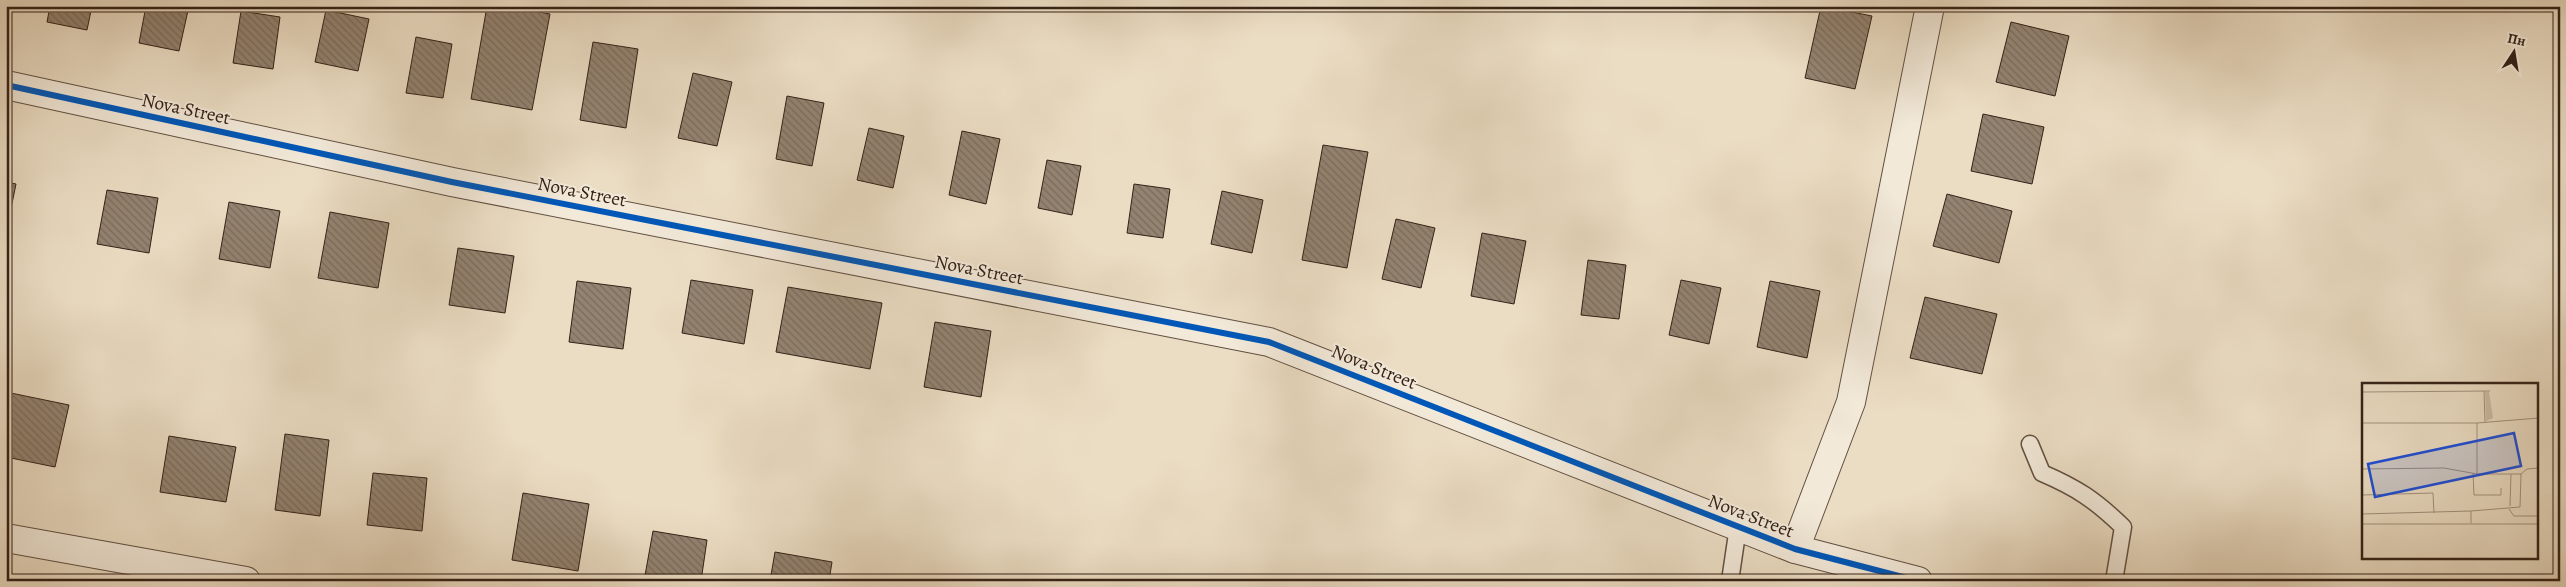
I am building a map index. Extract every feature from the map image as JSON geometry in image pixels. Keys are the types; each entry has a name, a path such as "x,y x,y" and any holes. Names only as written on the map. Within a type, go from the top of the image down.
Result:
{"street":[{"path":"1795,549 1851,402 1930,6"},
{"name":"Nova Street","path":"6,85 462,184 1269,342 1795,549 1918,581"},
{"path":"6,538 246,581"}],"lane":[{"path":"2030,444 2042,473 2074,487 2098,503 2123,527 2114,581"},
{"path":"1730,581 1738,527"}],"building":[{"path":"50,6 92,6 87,30 47,22"},
{"path":"146,6 189,6 179,51 139,43"},
{"path":"487,6 507,6 550,14 532,110 471,99"},
{"path":"1821,6 1872,16 1855,89 1805,78"},
{"path":"326,10 369,19 358,71 315,62"},
{"path":"241,11 280,17 273,69 233,63"},
{"path":"2011,22 2069,36 2055,96 1996,82"},
{"path":"416,37 452,44 443,98 406,93"},
{"path":"593,42 638,49 626,128 580,120"},
{"path":"693,73 732,82 717,146 678,138"},
{"path":"787,96 824,103 812,166 776,159"},
{"path":"1983,114 2044,127 2032,184 1971,171"},
{"path":"869,128 904,136 893,188 857,180"},
{"path":"962,131 1000,139 986,204 949,195"},
{"path":"1323,145 1368,152 1347,268 1302,260"},
{"path":"1047,160 1081,166 1072,215 1038,208"},
{"path":"6,182 16,184 7,228 6,228"},
{"path":"1134,184 1170,189 1163,238 1127,233"},
{"path":"107,190 158,198 149,253 97,244"},
{"path":"1222,191 1263,200 1252,253 1211,244"},
{"path":"1947,194 2012,211 1999,263 1933,246"},
{"path":"229,202 280,211 270,268 219,259"},
{"path":"330,212 389,223 378,288 318,278"},
{"path":"1396,219 1435,228 1421,288 1382,279"},
{"path":"1482,233 1526,241 1514,304 1471,296"},
{"path":"458,248 514,256 505,313 449,305"},
{"path":"1588,260 1626,265 1619,319 1581,315"},
{"path":"691,280 753,290 744,344 682,333"},
{"path":"1681,280 1721,288 1709,344 1669,335"},
{"path":"577,281 631,288 623,349 569,342"},
{"path":"1770,281 1820,291 1807,358 1757,347"},
{"path":"788,287 882,303 870,369 776,352"},
{"path":"1925,297 1997,314 1982,374 1910,358"},
{"path":"935,322 991,331 981,397 924,387"},
{"path":"6,392 69,405 55,467 6,457"},
{"path":"285,434 329,440 320,516 275,510"},
{"path":"169,436 236,447 226,502 160,492"},
{"path":"373,473 427,478 422,531 367,525"},
{"path":"523,493 589,504 578,571 512,560"},
{"path":"653,531 707,540 701,581 644,581"},
{"path":"775,552 832,562 829,581 770,581"},
{"path":"886,576 916,581 885,581"}],"cycle path":[{"path":"6,85 452,182 1269,342 1795,549 1918,581"}]}
